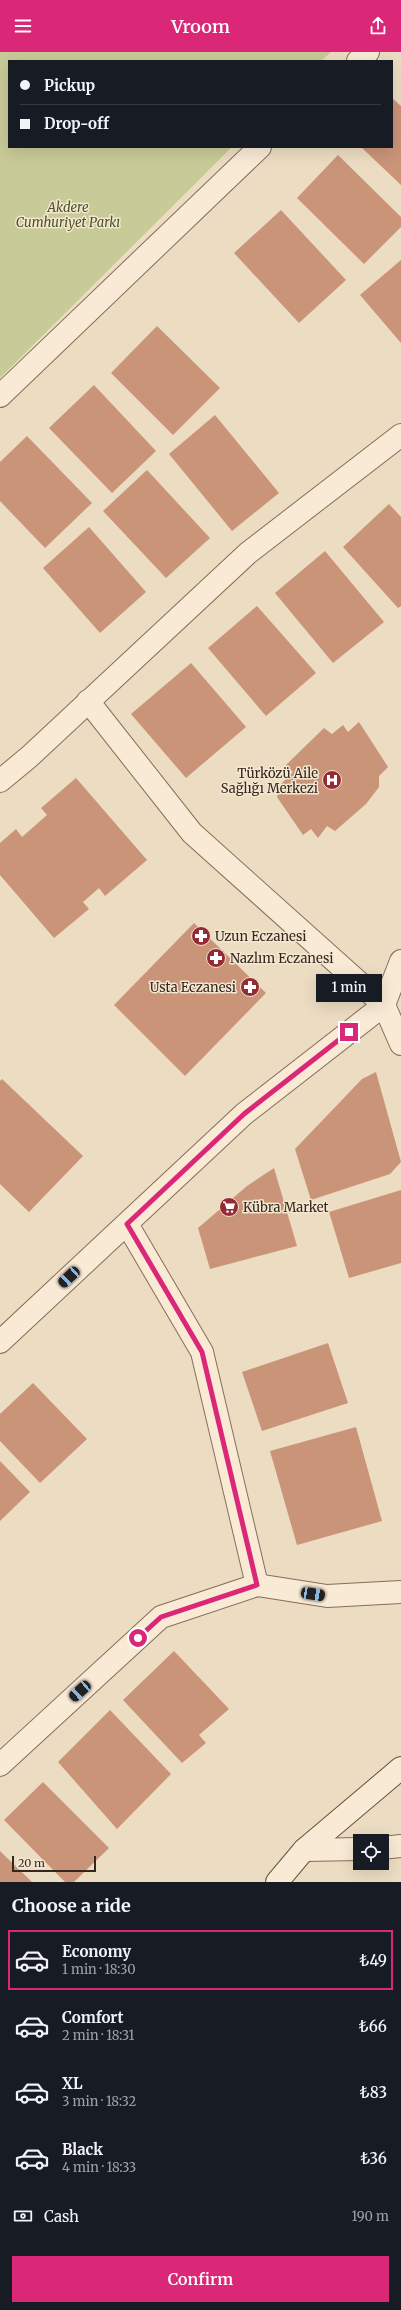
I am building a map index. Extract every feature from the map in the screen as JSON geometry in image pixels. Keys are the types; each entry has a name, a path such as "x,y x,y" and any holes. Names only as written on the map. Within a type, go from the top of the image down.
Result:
{"street":[{"path":"359,60 368,52"},
{"path":"0,396 259,148"},
{"path":"0,781 29,757 248,553 401,435"},
{"path":"88,701 192,833 384,1005 401,1044"},
{"path":"0,1342 244,1114 384,1005 401,962"},
{"path":"127,1224 202,1352 257,1585"},
{"path":"0,1765 161,1617 257,1585 327,1596 401,1592"},
{"path":"277,1882 304,1850 401,1768"},
{"path":"389,1847 401,1846"},
{"path":"304,1850 353,1849"}],"green space":[{"name":"Akdere Cumhuriyet Parkı","path":"0,52 331,52 322,60 8,60 8,148 231,148 0,378"}],"building":[{"path":"393,99 401,106 401,185 362,148 393,148"},
{"path":"338,155 401,217 401,227 364,264 297,198"},
{"path":"281,210 346,280 299,323 234,253"},
{"path":"401,260 401,343 360,295"},
{"path":"157,326 220,388 173,435 111,373"},
{"path":"94,385 156,451 112,493 49,428"},
{"path":"215,415 279,493 232,531 169,454"},
{"path":"27,436 92,503 45,548 0,501 0,462"},
{"path":"147,470 210,538 166,578 103,511"},
{"path":"389,504 401,517 401,606 398,608 343,547"},
{"path":"89,527 146,592 100,633 43,568"},
{"path":"325,551 384,622 333,663 275,593"},
{"path":"257,606 316,673 266,716 208,648"},
{"path":"191,663 246,727 186,778 131,714"},
{"name":"Türközü Aile Sağlığı Merkezi","path":"359,722 388,767 379,776 379,787 366,804 335,831 327,826 318,838 311,829 303,835 277,797 282,783 293,772 286,765 324,728 332,734 343,725 348,732"},
{"path":"76,778 147,860 105,896 99,888 83,902 89,909 54,938 0,875 0,843 16,829 22,837 47,815 41,808"},
{"path":"194,923 266,993 185,1076 114,1005"},
{"path":"376,1072 401,1162 390,1174 311,1200 295,1149 362,1079"},
{"path":"2,1079 83,1156 29,1212 0,1184 0,1081"},
{"path":"274,1168 297,1246 210,1269 198,1228 247,1186"},
{"path":"401,1190 401,1263 349,1278 329,1212"},
{"path":"328,1343 348,1403 262,1431 242,1372"},
{"path":"33,1383 87,1439 40,1483 0,1441 0,1414"},
{"path":"356,1427 382,1521 297,1545 270,1451"},
{"path":"0,1461 30,1492 0,1521"},
{"path":"174,1651 229,1709 199,1735 206,1743 182,1763 123,1700"},
{"path":"110,1710 171,1774 117,1829 58,1762"},
{"path":"43,1782 109,1848 74,1882 65,1882 4,1820"},
{"path":"0,1851 32,1882 0,1882"}],"place":[{"name":"Türközü Aile Sağlığı Merkezi","path":"332,780"},
{"name":"Uzun Eczanesi","path":"201,936"},
{"name":"Nazlım Eczanesi","path":"216,958"},
{"name":"Usta Eczanesi","path":"250,987"},
{"name":"Kübra Market","path":"229,1207"}],"route":[{"path":"138,1638 161,1617 257,1585 202,1352 127,1224 244,1114 349,1032"}]}
